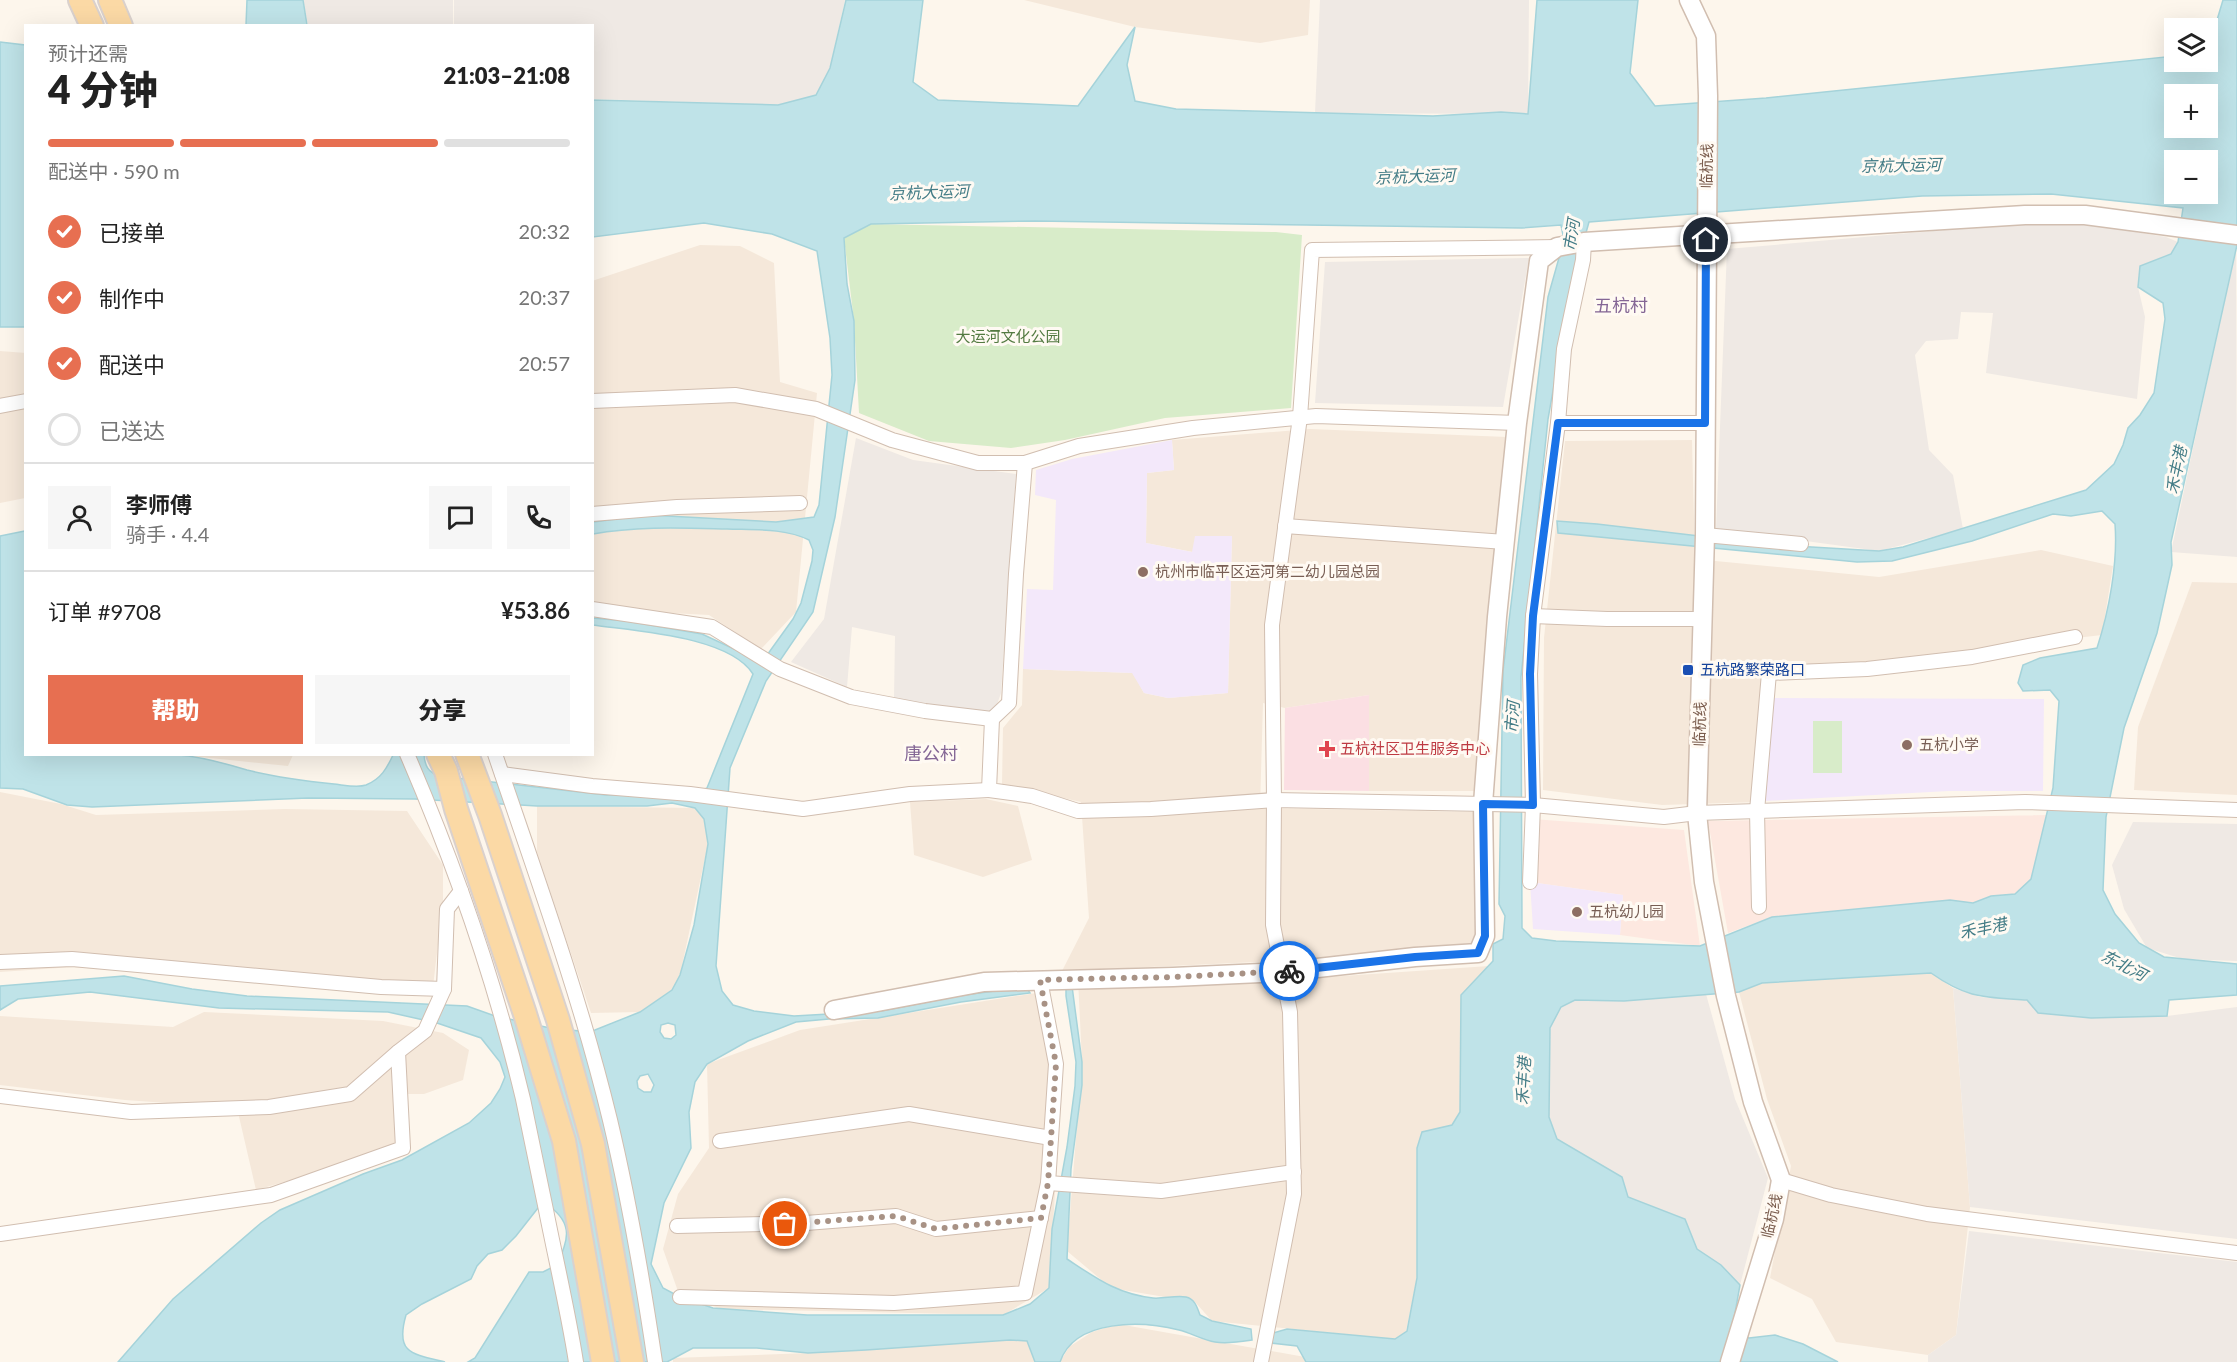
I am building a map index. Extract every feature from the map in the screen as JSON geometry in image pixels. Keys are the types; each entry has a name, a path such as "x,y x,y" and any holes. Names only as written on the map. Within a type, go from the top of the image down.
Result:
{"main road":[{"path":"80,0 91,24"},
{"path":"110,0 121,24"},
{"path":"439,756 446,771 456,808 525,1014 564,1141 603,1362"},
{"path":"468,756 490,815 558,1020 592,1144 632,1362"}],"street":[{"name":"临杭线","path":"1689,0 1706,36 1707,96 1705,542 1697,813 1704,882 1726,996 1753,1102 1781,1180 1774,1219 1730,1362"},
{"path":"1261,1362 1294,1194 1290,1012 1273,925 1272,625 1300,417 1312,250 1557,247 1583,242 2025,215 2085,215 2237,235"},
{"path":"1530,882 1532,805 1530,674 1533,616 1558,423 1564,349 1583,260 1583,242"},
{"path":"834,1010 984,982 1282,972 1415,957 1478,953 1485,936 1483,804 1517,423 1539,261 1557,247"},
{"path":"594,402 735,395 816,409 892,440 978,463 1025,463 1079,446 1193,428 1300,417 1385,417 1517,423"},
{"path":"0,406 24,401"},
{"path":"1558,423 1705,423"},
{"path":"989,790 992,719 1009,703 1025,463"},
{"path":"594,514 677,507 800,503"},
{"path":"1285,526 1505,542"},
{"path":"1705,542 1801,544"},
{"path":"594,609 712,627 780,669 851,698 926,711 992,719"},
{"path":"1533,616 1703,619"},
{"path":"1759,907 1756,811 1769,673 1867,669 1972,657 2075,637"},
{"path":"408,756 461,891 495,1000 522,1098 570,1323 576,1362"},
{"path":"496,756 576,999 610,1120 642,1275 656,1362"},
{"path":"504,779 712,797 803,808 910,794 989,790 1032,796 1078,812 1274,800 1532,805 1664,817 1697,813 2047,803 2237,810"},
{"path":"0,1096 131,1112 269,1107 350,1094 425,1031 444,989 447,909 461,891"},
{"path":"0,962 72,959 381,987 444,989"},
{"path":"681,1297 894,1303 1025,1293 1048,1183 1056,1064 1040,980"},
{"path":"0,1234 271,1196 403,1148 398,1052"},
{"path":"720,1141 909,1114 1051,1138"},
{"path":"1048,1183 1161,1191 1294,1172"},
{"path":"1781,1180 1831,1195 1927,1214 2237,1253"},
{"path":"677,1226 806,1223 896,1216 936,1229 1041,1218"}],"shaded area":[{"path":"303,0 453,0 453,24 308,24"},
{"path":"454,0 845,0 830,68 816,95 778,105 594,99 594,24 454,24"},
{"path":"1024,0 1310,0 1308,35 1260,43 1135,27"},
{"path":"1320,0 1529,0 1528,114 1315,113"},
{"path":"2025,223 2087,224 2166,237 2178,242 2171,254 2140,266 2138,287 2145,317 2137,399 1986,373 1993,313 1961,312 1958,339 1926,341 1915,355 1929,450 1953,475 1963,529 1879,551 1716,529 1727,249"},
{"path":"700,245 740,246 774,263 780,382 817,393 796,612 761,649 709,615 594,609 594,280"},
{"path":"2236,246 2237,557 2171,552"},
{"path":"1529,258 1503,407 1315,403 1325,262"},
{"path":"0,351 24,353 24,498 0,503"},
{"path":"1310,429 1507,437 1475,791 1369,791 1369,695 1285,708 1263,703 1260,808 1474,812 1481,945 1297,960 1062,971 1089,918 1081,802 1002,784 1003,728 1022,705 1023,669 1133,673 1144,693 1168,698 1228,693 1232,536 1193,552 1146,543 1147,473 1174,470 1172,440"},
{"path":"856,438 913,460 1016,474 1001,693 992,719 894,698 895,636 852,627 847,687 791,662 824,619"},
{"name":"杭州市临平区运河第二幼儿园总园","path":"1172,440 1174,470 1147,473 1146,543 1192,552 1195,536 1232,536 1228,693 1168,698 1144,693 1132,673 1023,669 1027,589 1053,590 1056,500 1035,495 1036,470 1072,459"},
{"path":"1692,440 1695,559 1879,577 2041,550 2113,566 2102,635 1769,673 1757,802 1662,805 1543,790 1544,638 1565,441"},
{"path":"2192,582 2237,583 2237,795 2134,790 2138,727"},
{"name":"五杭社区卫生服务中心","path":"1369,695 1369,791 1284,790 1285,708"},
{"name":"五杭小学","path":"1774,698 2044,699 2043,791 1949,791 1764,801"},
{"path":"191,756 293,756 288,766"},
{"path":"0,792 61,804 96,815 285,809 407,811 443,865 443,902 432,995 73,967 0,972"},
{"path":"986,799 1018,806 1032,860 983,877 914,855 910,802"},
{"path":"537,806 695,808 704,819 708,844 680,975 672,990 640,1012 591,1013 537,852"},
{"path":"2047,815 2031,879 2015,894 1991,896 1973,903 1950,900 1772,917 1728,933 1708,821"},
{"path":"1532,819 1684,830 1700,946 1620,935 1623,895 1530,882"},
{"path":"2133,822 2237,824 2237,961 2183,959 2147,948 2124,909 2112,865"},
{"name":"五杭幼儿园","path":"1530,882 1623,895 1620,935 1533,929"},
{"path":"1489,966 1461,995 1460,1112 1452,1125 1422,1132 1417,1148 1417,1278 1406,1331 1395,1339 1212,1321 1195,1302 1111,1288 1067,1251 1082,1062 1078,979 1299,979"},
{"path":"1931,973 1953,988 1970,1207 1956,1335 1928,1355 1836,1342 1812,1299 1770,1278 1791,1166 1767,1099 1739,992 1762,983"},
{"path":"1953,988 1980,997 2027,1000 2039,1013 2090,1018 2167,1016 2237,1007 2237,1239 1970,1207"},
{"path":"1049,991 1063,1065 1049,1288 1003,1315 723,1309 680,1297 663,1249 678,1194 709,1148 707,1064 800,1030"},
{"path":"1706,994 1735,1099 1768,1178 1740,1285 1721,1265 1697,1249 1685,1219 1628,1197 1589,1159 1557,1139 1549,1117 1550,1028 1561,1007 1575,1000 1624,1001"},
{"path":"204,1012 383,1021 443,1033 469,1050 463,1080 424,1094 400,1094 403,1148 256,1190 237,1108 125,1100 0,1085 0,1016 173,1027"},
{"path":"1969,1231 2237,1262 2237,1362 1928,1362 1928,1355 1956,1335"},
{"path":"1118,1324 1305,1357 1306,1362 1060,1362 1069,1347 1092,1332"},
{"path":"1010,1340 1027,1341 1035,1362 673,1362 673,1358 808,1353"}],"green space":[{"name":"大运河文化公园","path":"871,224 1276,232 1302,235 1291,408 1165,418 1065,440 1011,448 929,441 859,413 854,321 844,238"},
{"path":"1813,721 1842,721 1842,773 1813,773"}],"water":[{"path":"247,0 303,0 307,24 246,24"},
{"path":"846,0 923,0 913,82 938,100 1078,106 1135,27 1127,65 1135,101 1176,109 1433,116 1501,112 1528,114 1537,0 1638,0 1630,73 1655,106 1766,98 2164,57 2164,72 2218,72 2218,18 2223,0 2237,0 2237,245 2171,542 2172,565 2157,633 2124,728 2106,817 2103,890 2115,914 2139,943 2164,957 2237,964 2237,995 2169,1000 2167,1016 2091,1018 2038,1013 2027,1000 1966,992 1931,973 1762,983 1739,992 1624,1001 1575,1000 1561,1007 1550,1028 1549,1117 1557,1139 1622,1177 1628,1197 1685,1219 1697,1249 1721,1265 1740,1285 1732,1330 1749,1338 1775,1335 1803,1344 1838,1362 1306,1362 1297,1346 1271,1343 1273,1333 1287,1329 1395,1339 1407,1331 1417,1278 1417,1148 1422,1132 1452,1125 1460,1112 1461,995 1493,961 1493,944 1503,939 1505,916 1499,904 1503,671 1548,297 1564,240 1561,225 1522,228 1035,221 871,224 844,238 847,284 854,321 855,380 835,517 813,612 766,681 730,768 716,966 722,991 733,1005 754,1011 794,1016 881,1011 964,995 1026,987 1030,993 961,1002 878,1018 796,1022 748,1041 707,1064 695,1082 689,1112 691,1148 664,1203 651,1264 663,1288 680,1297 713,1308 807,1315 1003,1315 1030,1304 1049,1288 1052,1229 1075,1086 1076,1062 1066,996 1066,987 1072,986 1082,1062 1082,1085 1071,1169 1067,1259 1107,1284 1128,1293 1153,1298 1178,1296 1189,1298 1200,1315 1212,1321 1251,1329 1252,1340 1220,1343 1164,1327 1129,1325 1095,1330 1080,1337 1068,1348 1060,1362 1035,1362 1027,1341 1010,1340 808,1353 757,1348 693,1348 667,1362 468,1362 475,1358 529,1272 543,1272 557,1265 566,1241 566,1233 562,1219 549,1206 538,1208 502,1250 488,1254 477,1266 471,1279 422,1304 406,1315 403,1337 409,1350 423,1357 445,1362 118,1362 173,1299 261,1223 280,1210 363,1174 402,1160 469,1123 491,1103 505,1077 500,1062 481,1038 437,1023 388,1012 219,1008 90,992 18,999 0,1010 0,986 124,976 192,989 247,996 467,1006 495,1016 550,1028 595,1030 640,1012 672,990 680,975 694,925 708,844 704,819 695,808 672,803 647,806 537,806 415,799 308,798 92,807 67,805 23,789 0,788 0,536 24,531 24,756 186,756 279,777 362,786 376,780 386,769 392,756 424,756 428,768 439,776 606,795 697,793 707,788 753,674 741,661 703,643 655,633 594,625 594,618 702,634 762,662 793,619 801,603 812,561 813,550 809,540 790,533 748,529 660,528 594,534 594,522 649,515 776,522 814,517 819,505 832,375 830,338 817,251 772,234 704,223 594,237 594,100 778,105 816,95 830,68","holes":["2051,194 2183,208 2178,242 2171,254 2140,266 2138,287 2163,303 2165,319 2154,393 2140,415 2128,428 2114,464 2086,490 1903,547 1879,551 1776,545 1557,521 1558,533 1857,562 1892,561 1972,541 2053,514 2071,516 2102,511 2115,524 2116,539 2109,603 2097,648 2040,658 2023,665 2018,683 2023,691 2050,690 2059,701 2053,788 2031,879 2015,894 1991,896 1973,903 1950,900 1772,917 1700,946 1556,941 1532,938 1522,928 1521,677 1548,419 1572,283 1589,222 1922,196","668,1023 675,1025 676,1035 671,1039 664,1038 660,1032 661,1025","648,1074 654,1085 651,1092 644,1092 638,1088 637,1081 640,1076"]},
{"path":"0,42 24,45 24,327 0,327"}],"way so far":[{"path":"785,1224 896,1216 936,1229 1041,1218 1048,1183 1056,1064 1040,980 1173,977 1289,971"}],"place":[{"name":"杭州市临平区运河第二幼儿园总园","path":"1143,572"},
{"name":"五杭路繁荣路口","path":"1688,670"},
{"name":"五杭小学","path":"1907,745"},
{"name":"五杭社区卫生服务中心","path":"1327,749"},
{"name":"五杭幼儿园","path":"1577,912"}],"district":[{"name":"五杭村","path":"1621,306"},
{"name":"唐公村","path":"931,754"}],"route":[{"path":"1289,971 1415,957 1478,953 1485,936 1483,804 1533,805 1530,674 1533,616 1558,423 1705,423 1706,240"}],"water label":[{"name":"京杭大运河","path":"1901,165"},
{"name":"京杭大运河","path":"1415,176"},
{"name":"京杭大运河","path":"929,192"},
{"name":"市河","path":"1571,235"},
{"name":"禾丰港","path":"2176,470"},
{"name":"市河","path":"1512,717"},
{"name":"禾丰港","path":"1983,928"},
{"name":"东北河","path":"2124,965"},
{"name":"禾丰港","path":"1523,1081"}]}
